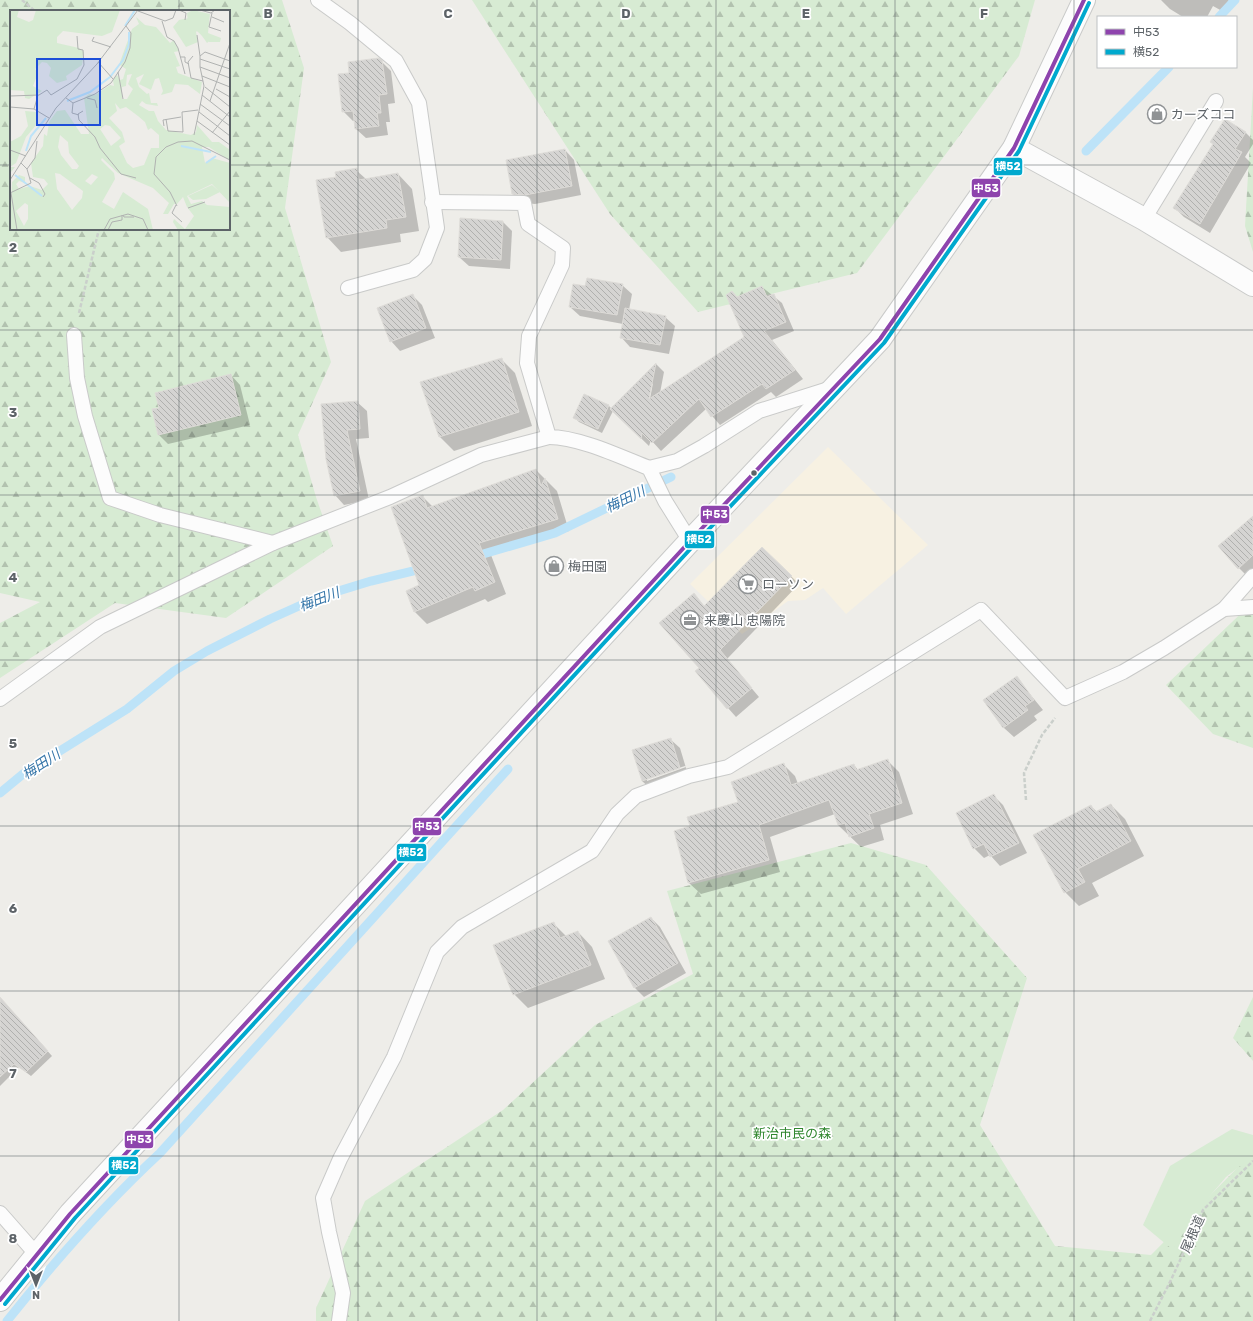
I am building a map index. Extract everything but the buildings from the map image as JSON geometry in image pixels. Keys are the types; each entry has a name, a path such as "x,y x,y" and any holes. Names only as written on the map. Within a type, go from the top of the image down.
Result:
{"street":[{"path":"0,1300 70,1214 690,541 880,339 1014,148 1084,0"},
{"path":"1014,148 1144,219 1253,285"}],"lane":[{"path":"318,0 350,23 396,61 419,103 436,228 425,259 413,270 348,288"},
{"path":"1144,219 1216,100"},
{"path":"432,202 524,203 528,224 563,248 562,265 529,336 527,363 549,437"},
{"path":"74,335 78,385 85,416 110,498 160,515 274,543"},
{"path":"650,470 683,457 759,411 836,386"},
{"path":"0,699 100,627 274,543 390,497 481,455 549,437 560,437 602,449 650,470 665,501 690,541"},
{"path":"339,1321 343,1293 323,1198 340,1159 394,1057 437,952 462,927 592,851 617,814 636,796 689,776 728,767 981,610 1064,698 1123,672 1164,648 1224,608 1253,576"},
{"path":"1224,608 1253,606"},
{"path":"0,1213 37,1255"}],"path":[{"path":"22,0 34,10"},
{"path":"74,335 99,230"},
{"path":"1026,800 1024,773 1042,735 1055,717 1064,698"},
{"name":"尾根道","path":"1150,1321 1171,1280 1203,1210 1253,1161"}],"shaded area":[{"path":"828,447 928,545 846,614 823,588 805,600 788,601 742,634 690,584"}],"green space":[{"path":"0,0 282,0 304,68 285,208 331,362 298,435 316,497 333,546 226,618 115,603 0,678 0,623 40,602 0,593"},
{"path":"472,0 1035,0 1019,56 857,273 698,312 610,214"},
{"path":"1253,88 1253,252 1245,226"},
{"path":"1253,602 1253,748 1213,734 1166,685"},
{"name":"新治市民の森","path":"851,843 926,865 1027,978 980,1125 1055,1246 1151,1255 1253,1152 1253,1321 316,1321 316,1308 365,1201 503,1110 595,1025 693,974 667,891"},
{"path":"1253,997 1253,1061 1233,1038"},
{"path":"1232,1129 1253,1135 1253,1156 1226,1177 1197,1211 1173,1250 1143,1225 1170,1166"}],"waterway":[{"path":"1220,16 1235,0"},
{"path":"1086,151 1168,68"},
{"name":"梅田川","path":"473,557 555,533 671,477"},
{"name":"梅田川","path":"0,793 23,774 127,709 174,671 207,651 270,619 319,597 371,581 425,568"},
{"path":"7,1321 80,1234 160,1153 508,769"}],"transit line":[{"name":"中53","path":"0,1300 70,1214 690,541 880,339 1014,148 1084,0"},
{"name":"横52","path":"5,1304 75,1218 694,545 884,343 1019,151 1089,3"}],"place":[{"name":"カーズココ","path":"1157,114"},
{"name":"梅田園","path":"554,566"},
{"name":"ローソン","path":"748,584"},
{"name":"来慶山 忠陽院","path":"690,620"}]}
